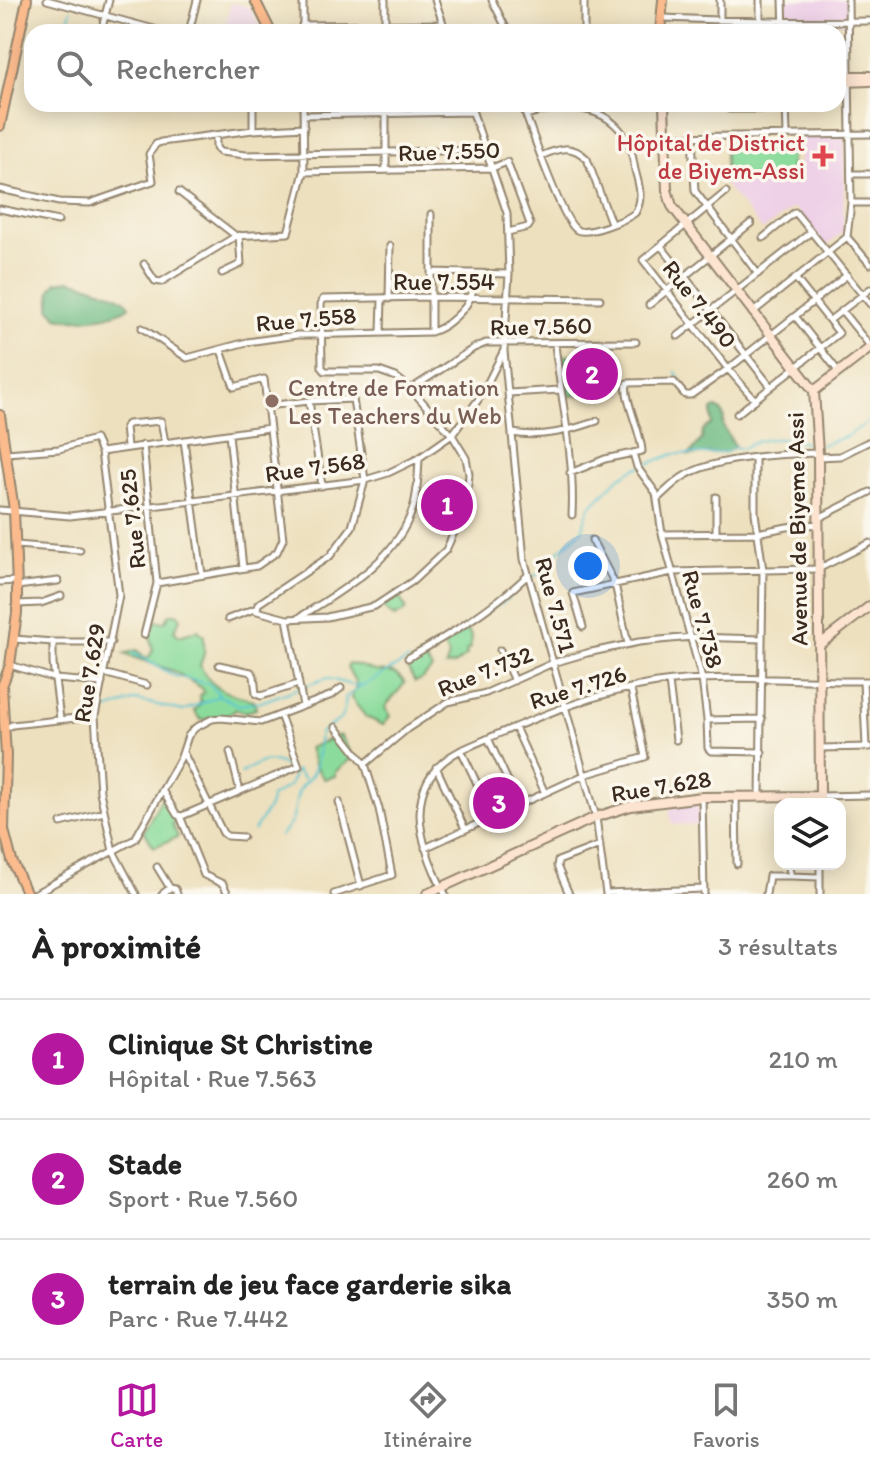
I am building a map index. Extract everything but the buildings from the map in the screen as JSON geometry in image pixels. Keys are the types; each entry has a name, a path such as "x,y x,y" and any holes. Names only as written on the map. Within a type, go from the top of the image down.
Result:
{"main road":[{"path":"0,126 27,0"},
{"path":"255,0 267,24"},
{"path":"662,24 663,0"},
{"path":"846,79 870,78"},
{"name":"Avenue de Biyeme Assi","path":"666,112 668,195 685,226 814,391 819,521 820,798"},
{"path":"814,391 870,347"},
{"path":"0,415 14,510 17,583 10,665 1,686 5,729 3,805 7,846 27,894"},
{"path":"819,645 870,606"},
{"name":"Rue 7.628","path":"427,894 443,891 596,817 631,806 702,797 776,798"}],"street":[{"path":"47,0 134,24"},
{"path":"104,24 109,0"},
{"path":"191,24 197,0"},
{"path":"302,24 303,0"},
{"path":"385,0 385,24"},
{"path":"428,0 436,1 443,24"},
{"path":"492,0 504,24"},
{"path":"584,0 584,24"},
{"path":"720,0 720,20"},
{"path":"760,0 760,20"},
{"path":"783,0 783,24"},
{"path":"752,313 847,237 851,203 848,0"},
{"path":"687,24 720,20 870,21"},
{"path":"253,112 253,130"},
{"path":"144,264 155,281 161,282 238,236 288,233 304,172 303,115 472,112"},
{"name":"Rue 7.568","path":"0,510 51,515 109,512 365,480 419,458 452,435 481,396 504,350 508,298 507,213 472,112"},
{"path":"525,112 570,225 583,233 635,213 641,200 627,140 607,118 596,112"},
{"path":"526,115 537,112"},
{"path":"786,112 787,135"},
{"path":"386,113 386,170"},
{"path":"0,189 59,202 90,203 154,180 149,154 156,144 253,130 304,127"},
{"path":"666,137 870,134"},
{"path":"216,135 216,148 220,152 246,155 486,150"},
{"path":"692,137 695,191 758,274"},
{"path":"541,156 566,148 580,152 587,159 611,223"},
{"name":"Rue 7.550","path":"304,172 492,168 509,163 529,217 528,227 508,232"},
{"path":"851,174 870,174"},
{"path":"179,192 238,236 241,264 222,273"},
{"name":"Rue 7.490","path":"726,192 643,260 728,369 847,275"},
{"path":"851,203 870,203"},
{"path":"0,209 58,221"},
{"path":"763,238 795,212 870,304"},
{"path":"431,214 431,332 441,330 470,298 473,273"},
{"path":"649,305 751,223"},
{"path":"678,336 811,232"},
{"path":"847,237 870,264"},
{"path":"381,332 390,246"},
{"path":"661,246 771,387"},
{"path":"431,272 509,274"},
{"path":"737,414 839,333 796,279"},
{"path":"829,320 870,289"},
{"name":"Rue 7.554","path":"322,333 323,299 600,299"},
{"path":"842,311 870,347"},
{"path":"795,316 839,372"},
{"name":"Rue 7.558","path":"142,328 182,357 194,358 247,342 322,333 431,332"},
{"path":"257,608 263,614 287,619 361,612 375,606 413,581 446,550 466,506 469,474 466,458 452,435 411,389 396,377 379,371 325,371 322,367 322,333"},
{"name":"Rue 7.560","path":"411,389 486,343 636,342"},
{"path":"555,344 567,432 572,515"},
{"path":"157,583 257,566 277,552 283,539 264,379 234,387 221,350"},
{"name":"Rue 7.571","path":"504,350 528,575 596,817 606,893"},
{"path":"570,473 643,449 626,393 627,383 674,382 685,395 691,395 728,369 755,400"},
{"path":"509,393 560,390"},
{"path":"228,619 257,608 258,604 318,566 342,544 359,509 365,480 355,402 350,398 267,406"},
{"path":"309,401 322,486"},
{"path":"127,447 125,427 128,424 161,421 165,442"},
{"path":"512,433 530,436 567,432 597,421"},
{"path":"3,448 54,449 95,439 101,452 269,428"},
{"path":"229,434 243,568"},
{"path":"184,440 202,574"},
{"path":"657,499 689,473 755,457 840,456 870,441"},
{"name":"Rue 7.625","path":"143,445 157,583 144,635"},
{"name":"Rue 7.629","path":"101,452 119,595 95,716 104,812 113,851 135,893"},
{"name":"Rue 7.738","path":"633,453 637,467 654,489 657,499 662,534 702,679 708,748 711,751 762,752"},
{"path":"755,457 757,533 763,570 760,796"},
{"path":"299,618 378,563 391,550 414,506 419,458"},
{"path":"662,534 757,533 819,521 870,492"},
{"path":"716,497 716,534"},
{"path":"592,540 615,584 628,644"},
{"path":"583,627 573,593 672,572 818,569 870,543"},
{"path":"15,545 80,550"},
{"path":"408,658 502,600 528,575"},
{"path":"0,582 58,581"},
{"path":"16,604 41,603 61,596"},
{"path":"287,619 303,706"},
{"name":"Rue 7.732","path":"365,764 407,729 448,702 486,693 553,663 628,644 692,637 762,639"},
{"path":"13,638 111,642"},
{"path":"53,642 60,719"},
{"path":"500,650 514,681"},
{"path":"10,665 56,679 102,683"},
{"path":"219,665 251,672 258,695 299,687"},
{"path":"104,673 147,685"},
{"name":"Rue 7.726","path":"436,766 461,750 565,707 669,682 702,679 867,681"},
{"path":"819,748 868,747 867,681"},
{"path":"669,682 676,740"},
{"path":"34,894 135,839 195,728 212,719 231,717 261,722 332,695 341,688"},
{"path":"425,848 584,775 645,757 631,690"},
{"path":"180,816 299,766 280,715"},
{"path":"5,729 12,725 95,716"},
{"path":"707,720 762,719"},
{"path":"334,894 354,891 390,877 392,872 379,809 365,764 336,727"},
{"path":"515,727 545,793"},
{"path":"488,738 519,805"},
{"path":"461,750 493,817"},
{"path":"230,752 240,791"},
{"path":"183,753 223,833 243,837"},
{"path":"443,891 420,836 423,794 429,775 436,766 465,829"},
{"path":"162,790 180,816 204,875 223,884 228,894"},
{"name":"Rue 7.628","path":"840,798 870,795"},
{"path":"736,796 737,864"},
{"path":"606,893 703,891 702,797"},
{"path":"339,802 361,886"},
{"path":"61,823 104,812"},
{"path":"569,894 557,866 558,861 600,845"},
{"path":"157,867 177,894"},
{"path":"790,870 791,876"},
{"path":"820,870 820,894"},
{"path":"766,894 769,876 819,877"},
{"path":"162,894 170,888"}],"shaded area":[{"path":"785,0 849,0 849,23 785,21"},
{"path":"231,3 249,7 258,24 226,24"},
{"path":"845,134 843,231 826,247 794,207 763,230 723,183 800,179 800,136"},
{"path":"700,804 700,825 672,824 669,808"}],"green space":[{"path":"791,143 791,177 725,177 725,144"},
{"path":"70,280 112,293 130,306 95,318 57,317 50,308 51,290 57,282"},
{"path":"619,352 621,392 566,396 563,356"},
{"path":"716,408 724,417 723,426 735,447 727,452 689,455 702,439 703,430 712,424 712,410"},
{"path":"399,597 406,608 394,617 381,606"},
{"path":"170,614 178,614 181,618 174,631 179,636 198,630 204,636 204,654 200,665 209,680 229,693 254,700 256,709 245,712 236,709 227,715 201,720 194,711 201,704 199,696 204,692 202,688 173,671 124,654 137,650 145,658 149,657 153,650 150,638 152,628 157,621 165,622"},
{"path":"468,631 472,638 467,655 454,665 446,666 449,656 444,646"},
{"path":"420,657 432,669 415,682 406,666"},
{"path":"349,664 392,673 405,683 385,707 390,716 383,725 366,717 351,698 357,685 347,667"},
{"path":"340,735 353,757 335,772 335,776 324,779 314,764 309,748"},
{"path":"163,796 177,819 172,824 178,837 154,847 144,831"}],"waterway":[{"path":"67,24 71,10"},
{"path":"676,372 680,381"},
{"path":"821,445 847,436 870,421"},
{"path":"485,613 504,602 524,582 551,566 559,551 582,530 589,508 619,478 634,469 674,454 727,452 768,439 787,439 815,445"},
{"path":"428,649 447,641 466,626"},
{"path":"133,653 175,676 209,684 220,696 239,705 261,702 327,678 351,685 364,685 408,660"},
{"path":"280,836 293,819 300,788 314,771 320,733 340,720 346,697 363,685"},
{"path":"101,712 136,700 183,711 219,696"},
{"path":"241,773 254,765 270,761 289,768"},
{"path":"296,770 304,779"},
{"path":"254,831 270,805 271,797 289,786 296,770"}],"place":[{"name":"Hôpital de District de Biyem-Assi","path":"823,156"},
{"name":"Stade","path":"592,374"},
{"name":"Centre de Formation Les Teachers du Web","path":"272,401"},
{"name":"Clinique St Christine","path":"447,505"},
{"name":"terrain de jeu face garderie sika","path":"499,803"}]}
